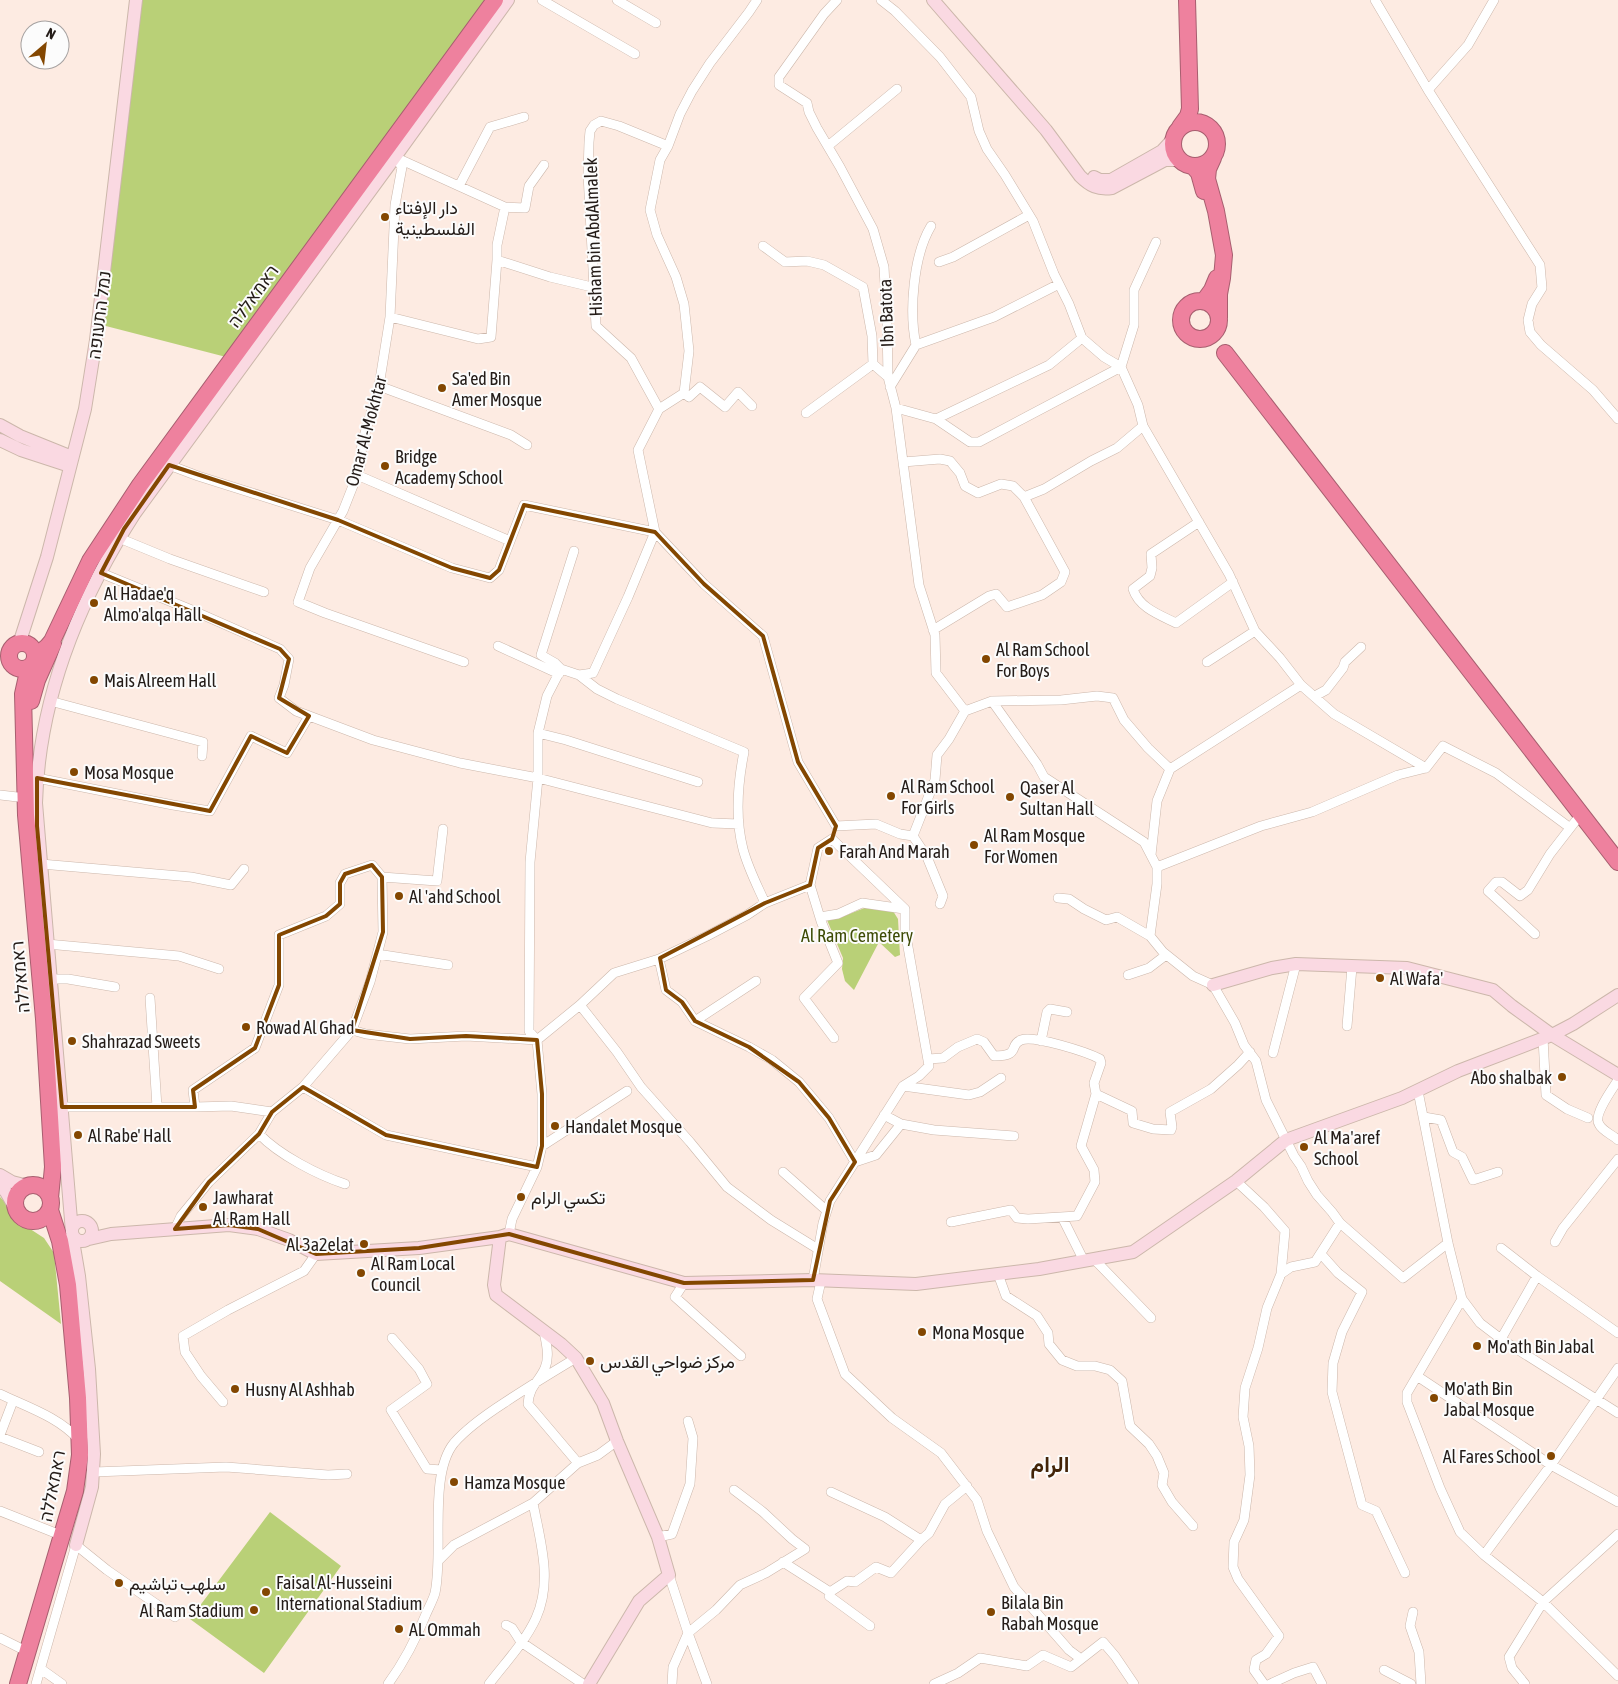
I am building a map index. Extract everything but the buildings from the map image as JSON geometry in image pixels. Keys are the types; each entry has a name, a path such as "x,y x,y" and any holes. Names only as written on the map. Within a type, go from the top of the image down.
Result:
{"highway":[{"name":"ראמאללה","path":"18,1684 69,1540 78,1476 80,1442 68,1285 60,1241 50,1204 54,1167 44,1019 28,840 23,738 16,689 26,654 49,642 60,626 90,561 140,485 495,0"},
{"path":"1187,0 1190,109 1188,116 1176,133 1175,154 1199,173 1218,245 1219,260 1216,282 1204,301"},
{"path":"1192,0 1195,101 1202,123"},
{"path":"1176,133 1187,123 1194,121 1208,125 1216,137 1216,152 1208,170 1207,179 1216,211 1224,255 1213,329 1196,340 1190,337 1182,328 1180,322 1183,310 1187,306 1198,301 1204,301 1214,308 1213,329 1225,353 1618,862"},
{"path":"1186,163 1200,166 1213,158"},
{"path":"23,738 37,680 60,626"},
{"name":"ראמאללה","path":"30,1186 42,1177 46,1171 52,1153"},
{"path":"30,1186 43,1188 50,1204 42,1219 31,1221 22,1217 15,1205 18,1193 30,1186"},
{"name":"ראמאללה","path":"31,1221 48,1232 64,1260"}],"street":[{"name":"נמל התעופה","path":"26,654 26,623 47,557 85,409 94,354 136,0"},
{"path":"36,1684 41,1669 69,1540 89,1503 94,1472 92,1399 79,1276 72,1233 36,811 41,742 50,701 68,641 101,572 135,513 508,0"},
{"path":"542,0 635,54"},
{"path":"617,0 656,23"},
{"path":"684,393 689,351 684,304 676,277 658,235 650,210 660,160 668,146 680,114 710,63 757,0"},
{"name":"Ibn Batota","path":"837,0 824,14 779,77 779,85 807,103 813,120 874,230 884,267 888,377 896,408 919,585 935,635 936,673 964,711"},
{"path":"881,0 895,10 940,57 971,97 979,131 986,149 1005,175 1029,215 1059,284 1070,304 1082,338 1104,356 1122,367 1138,405 1143,426 1233,582 1255,631 1301,684 1334,714 1426,768"},
{"path":"933,0 1046,130 1085,181 1097,188 1103,189 1127,176 1165,160 1186,163"},
{"path":"1374,0 1428,90 1540,265 1542,288 1532,304 1528,320 1530,332 1541,345 1593,390 1618,418"},
{"path":"1428,90 1468,45 1494,0"},
{"path":"828,146 897,89"},
{"path":"459,186 490,127 524,117"},
{"name":"Hisham bin AbdAlmalek","path":"659,409 631,358 596,326 594,299 596,288 588,174 590,131 594,125 601,121 668,146"},
{"path":"1127,176 1162,151 1176,133"},
{"path":"395,157 505,207 525,208 529,186 544,165"},
{"name":"Omar Al-Mokhtar","path":"395,157 402,167 395,205 390,317 379,386 362,443 360,468 343,511 310,568 298,602 464,662"},
{"path":"390,317 478,339 490,337 497,245 505,207"},
{"path":"939,262 953,257 1029,215"},
{"path":"916,345 913,330 917,267 925,235 930,226"},
{"path":"896,408 936,419 970,442 980,442 1122,367 1134,325 1134,290 1156,242"},
{"path":"763,246 785,262 807,261 824,265 863,287 872,336 873,364 888,377"},
{"path":"497,260 550,277 596,288"},
{"path":"890,388 916,345 994,317 1059,284"},
{"path":"936,419 1048,365 1082,338"},
{"path":"806,413 873,364"},
{"path":"379,386 511,435 527,445"},
{"path":"684,393 689,397 700,387 724,407 738,392 752,406"},
{"path":"684,393 659,409 638,450 655,532 704,584 763,636 798,762 836,826 832,839 818,848 810,885 838,963 804,998 834,1038"},
{"path":"0,425 71,461"},
{"path":"1024,497 1044,489 1117,448 1143,426"},
{"path":"0,440 21,450 71,461"},
{"path":"903,462 950,461 960,473 965,486 978,493 1001,484 1013,486 1024,497 1065,572 1061,582 1042,595 1007,607 996,594 989,596 933,630"},
{"path":"169,465 338,520 452,568 490,578 499,570 524,505 655,532"},
{"path":"357,475 510,541"},
{"path":"1199,522 1151,554 1152,568 1150,576 1133,590 1135,597 1147,608 1176,622 1233,582"},
{"path":"498,646 560,672 579,675 592,673 628,597 655,532"},
{"path":"119,538 170,559 264,592"},
{"path":"560,672 555,663 541,655 574,551"},
{"path":"101,572 280,649 289,659 284,685 279,698 296,710 309,716 373,740 460,764 538,778 712,823 739,824"},
{"path":"1207,662 1255,631"},
{"path":"1315,696 1326,690 1346,662 1361,647"},
{"path":"560,672 548,696 538,733 538,778 530,862 529,1031 537,1040 542,1094 542,1146 537,1167 505,1235 494,1285 496,1295 561,1344 576,1358 604,1403 617,1440 658,1536 669,1576 707,1684"},
{"path":"579,675 597,690 616,699 744,752 739,778 739,824 742,847 751,873 765,903"},
{"path":"1151,855 1157,801 1170,769 1301,684"},
{"path":"913,836 935,780 938,755 964,711 992,701 1060,700 1097,696 1113,698 1124,720 1148,748 1170,769"},
{"path":"50,701 203,742 202,756"},
{"path":"992,701 1037,764 1044,777 1144,842 1157,867 1157,884 1150,936"},
{"path":"37,778 173,806 210,811 251,736 287,753 309,716"},
{"path":"538,733 566,740 698,782"},
{"path":"1157,867 1261,826 1312,812 1398,775 1426,768 1443,746 1496,773 1569,827"},
{"path":"0,794 26,798"},
{"path":"1535,934 1488,891 1496,882 1502,882 1520,896 1528,890 1550,854 1569,827 1581,814"},
{"path":"836,826 876,824 900,834 913,836 927,857 942,896 940,904"},
{"path":"382,877 437,881 443,829"},
{"path":"832,839 905,909 905,930 929,1066 919,1076 903,1086 830,1201 818,1249 817,1299 845,1374 892,1418 941,1453 977,1500 987,1531 1014,1587 1058,1638 1081,1659"},
{"path":"41,864 191,877 231,885 244,869"},
{"path":"175,1229 181,1216 209,1182 259,1134 272,1112 302,1087 352,1030 370,982 383,932 382,877 372,865 345,874 340,883 340,904 326,916 279,935 279,985 254,1048 193,1090 195,1107"},
{"path":"352,1030 366,1034 410,1039 466,1036 537,1040 580,1005 614,973 659,959 748,915 765,903 810,885"},
{"path":"1058,898 1069,899 1106,920 1117,917 1150,936 1166,955 1193,976 1213,985 1235,1023 1244,1045 1256,1061 1266,1100 1286,1140 1317,1196 1340,1223 1403,1278 1448,1243"},
{"path":"820,917 838,914 862,903 905,909"},
{"path":"48,944 179,956 219,969"},
{"path":"377,954 448,965"},
{"path":"1128,975 1150,968 1166,955"},
{"path":"659,959 666,990 682,1002 695,1021 764,1056 799,1082 829,1118 855,1162"},
{"path":"1213,985 1272,968 1296,964 1406,968 1493,990 1548,1036 1618,1075"},
{"path":"1273,1053 1296,964"},
{"path":"1347,1026 1352,967"},
{"path":"51,979 68,979 115,987"},
{"path":"695,1021 756,981"},
{"path":"72,1233 80,1241 111,1234 228,1225 258,1229 289,1240 316,1254 419,1248 505,1235 684,1283 817,1281 916,1284 1089,1260 1133,1252 1236,1181 1286,1140 1418,1091 1458,1071 1548,1036 1618,995"},
{"path":"150,998 157,1108"},
{"path":"580,1005 618,1052 641,1087 727,1187 771,1220 818,1249"},
{"path":"1041,1041 1047,1012 1050,1009 1067,1012"},
{"path":"1548,1036 1546,1095 1567,1109 1588,1118"},
{"path":"928,1060 943,1058 958,1047 977,1039 984,1042 994,1056 1005,1056 1012,1053 1018,1042 1022,1039 1077,1049 1100,1059 1101,1063 1094,1083 1096,1094 1081,1146 1094,1170 1094,1182 1077,1216 1028,1219 1017,1218 1011,1210 951,1222"},
{"path":"1096,1094 1132,1111 1133,1123 1153,1129 1171,1130 1170,1112 1211,1088 1250,1052"},
{"path":"903,1086 969,1095 980,1092 1001,1078"},
{"path":"1618,1080 1599,1113 1597,1121 1599,1126 1618,1140"},
{"path":"302,1087 386,1135 537,1167"},
{"path":"542,1146 627,1091"},
{"path":"1418,1091 1448,1243 1462,1299 1480,1322 1501,1339 1618,1413"},
{"path":"62,1107 157,1108 231,1106 272,1112"},
{"path":"884,1115 901,1124 934,1130 1014,1136"},
{"path":"1424,1117 1441,1120 1453,1152 1462,1157 1472,1180 1498,1172"},
{"path":"855,1162 876,1155 901,1124"},
{"path":"259,1134 268,1144 297,1162 326,1178 345,1184"},
{"path":"1555,1242 1563,1228 1618,1159"},
{"path":"783,1172 827,1211"},
{"path":"0,1175 12,1182 30,1186"},
{"path":"1236,1181 1285,1230 1281,1274 1267,1308 1258,1348 1245,1388 1243,1417 1250,1446 1250,1475 1244,1520 1234,1542 1233,1567 1238,1579 1278,1636 1266,1654 1256,1660 1254,1670 1264,1684"},
{"path":"69,1183 76,1205 92,1233 81,1257 79,1276"},
{"path":"0,1186 6,1192 17,1211"},
{"path":"1062,1217 1089,1260 1151,1318"},
{"path":"72,1233 76,1223 82,1222 111,1230 139,1232"},
{"path":"1281,1274 1291,1267 1315,1262 1340,1223"},
{"path":"1501,1248 1618,1333"},
{"path":"223,1402 185,1352 184,1336 228,1310 304,1271 316,1254"},
{"path":"1321,1254 1338,1272 1362,1292 1342,1332 1333,1363 1332,1392 1362,1505 1376,1511 1405,1573"},
{"path":"998,1274 1006,1296 1037,1316 1048,1333 1049,1344 1062,1360 1077,1366 1095,1366 1110,1370 1122,1381 1130,1426 1149,1444 1157,1456 1164,1473 1162,1485 1172,1502 1193,1526"},
{"path":"1501,1339 1537,1276"},
{"path":"684,1283 675,1297 741,1356"},
{"path":"1462,1299 1407,1393 1407,1402 1440,1488 1460,1532 1543,1602 1618,1676"},
{"path":"544,1331 548,1353 546,1366 535,1382 529,1395 528,1404 578,1464"},
{"path":"392,1338 419,1369 427,1384 391,1410 427,1469 442,1470"},
{"path":"388,1684 399,1669 417,1636 435,1594 439,1560 439,1510 442,1470 453,1444 479,1420 535,1382 576,1358"},
{"path":"1484,1554 1551,1465 1618,1368"},
{"path":"1417,1376 1551,1465 1618,1502"},
{"path":"0,1394 59,1423 70,1430 80,1442"},
{"path":"13,1401 0,1436 38,1452"},
{"path":"658,1536 672,1534 690,1484 693,1438 688,1420"},
{"path":"439,1560 454,1545 533,1503 578,1464 598,1454 617,1440"},
{"path":"94,1472 226,1467 328,1475 347,1474"},
{"path":"830,1592 847,1581 855,1582 876,1567 891,1573 929,1533 945,1504 967,1486"},
{"path":"672,1684 673,1667 688,1633 716,1610 740,1586 805,1549 734,1490"},
{"path":"831,1492 885,1517 921,1540"},
{"path":"489,1684 521,1642 536,1618 544,1592 544,1557 533,1503"},
{"path":"0,1511 69,1540 107,1570 175,1617"},
{"path":"1525,1684 1512,1668 1509,1657 1543,1602 1618,1534"},
{"path":"783,1562 830,1592"},
{"path":"589,1684 639,1601 669,1576"},
{"path":"830,1592 829,1596 870,1626"},
{"path":"1413,1612 1410,1626 1419,1652 1421,1684"},
{"path":"506,1625 512,1628 521,1642 583,1684"},
{"path":"0,1638 28,1652"},
{"path":"934,1684 980,1658 1027,1666 1043,1655 1071,1667 1103,1642 1134,1684"},
{"path":"1270,1684 1313,1667 1322,1684"},
{"path":"41,1669 62,1684"},
{"path":"1384,1670 1411,1684"}],"highlighted area":[{"path":"169,465 338,520 452,568 490,578 499,570 524,505 655,532 704,584 763,636 798,762 836,826 832,839 818,848 810,885 765,903 660,958 666,990 682,1002 695,1021 749,1047 799,1082 829,1118 855,1162 830,1201 813,1280 684,1283 509,1234 419,1248 316,1254 258,1229 229,1225 175,1229 209,1182 259,1134 272,1112 303,1087 386,1135 537,1167 542,1146 542,1094 537,1040 466,1036 410,1039 352,1030 383,932 382,877 372,865 345,874 340,883 340,904 326,916 279,935 279,985 255,1048 193,1090 195,1107 62,1107 37,826 37,778 210,811 251,736 287,753 309,716 279,698 289,659 280,649 101,573 124,529"}],"green space":[{"path":"139,0 485,0 230,358 102,325"},
{"name":"Al Ram Cemetery","path":"867,907 893,911 898,919 900,955 895,957 879,942 854,990 845,981 842,969 843,958 827,920"},
{"path":"0,1197 21,1223 44,1238 54,1253 61,1324 0,1281"},
{"name":"Faisal Al-Husseini International Stadium","path":"270,1512 341,1566 264,1673 190,1619"}],"place":[{"name":"دار الإفتاء الفلسطينية","path":"385,217"},
{"name":"Sa'ed Bin Amer Mosque","path":"442,388"},
{"name":"Bridge Academy School","path":"385,466"},
{"name":"Al Hadae'q Almo'alqa Hall","path":"94,603"},
{"name":"Al Ram School For Boys","path":"986,659"},
{"name":"Mais Alreem Hall","path":"94,680"},
{"name":"Mosa Mosque","path":"74,772"},
{"name":"Al Ram School For Girls","path":"891,796"},
{"name":"Qaser Al Sultan Hall","path":"1010,797"},
{"name":"Al Ram Mosque For Women","path":"974,845"},
{"name":"Farah And Marah","path":"829,851"},
{"name":"Al 'ahd School","path":"399,896"},
{"name":"Al Wafa'","path":"1380,978"},
{"name":"Rowad Al Ghad","path":"246,1027"},
{"name":"Shahrazad Sweets","path":"72,1041"},
{"name":"Abo shalbak","path":"1562,1077"},
{"name":"Handalet Mosque","path":"555,1126"},
{"name":"Al Rabe' Hall","path":"78,1135"},
{"name":"Al Ma'aref School","path":"1304,1147"},
{"name":"تكسي الرام","path":"521,1197"},
{"name":"Jawharat Al Ram Hall","path":"203,1207"},
{"name":"Al 3a2elat","path":"364,1244"},
{"name":"Al Ram Local Council","path":"361,1273"},
{"name":"Mona Mosque","path":"922,1332"},
{"name":"Mo'ath Bin Jabal","path":"1477,1346"},
{"name":"مركز ضواحي القدس","path":"590,1361"},
{"name":"Husny Al Ashhab","path":"235,1389"},
{"name":"Mo'ath Bin Jabal Mosque","path":"1434,1398"},
{"name":"Al Fares School","path":"1551,1456"},
{"name":"Hamza Mosque","path":"454,1482"},
{"name":"سلهب تباشيم","path":"119,1583"},
{"name":"Faisal Al-Husseini International Stadium","path":"266,1592"},
{"name":"Al Ram Stadium","path":"254,1610"},
{"name":"Bilala Bin Rabah Mosque","path":"991,1612"},
{"name":"AL Ommah","path":"399,1629"}],"district":[{"name":"الرام","path":"1050,1464"}]}
